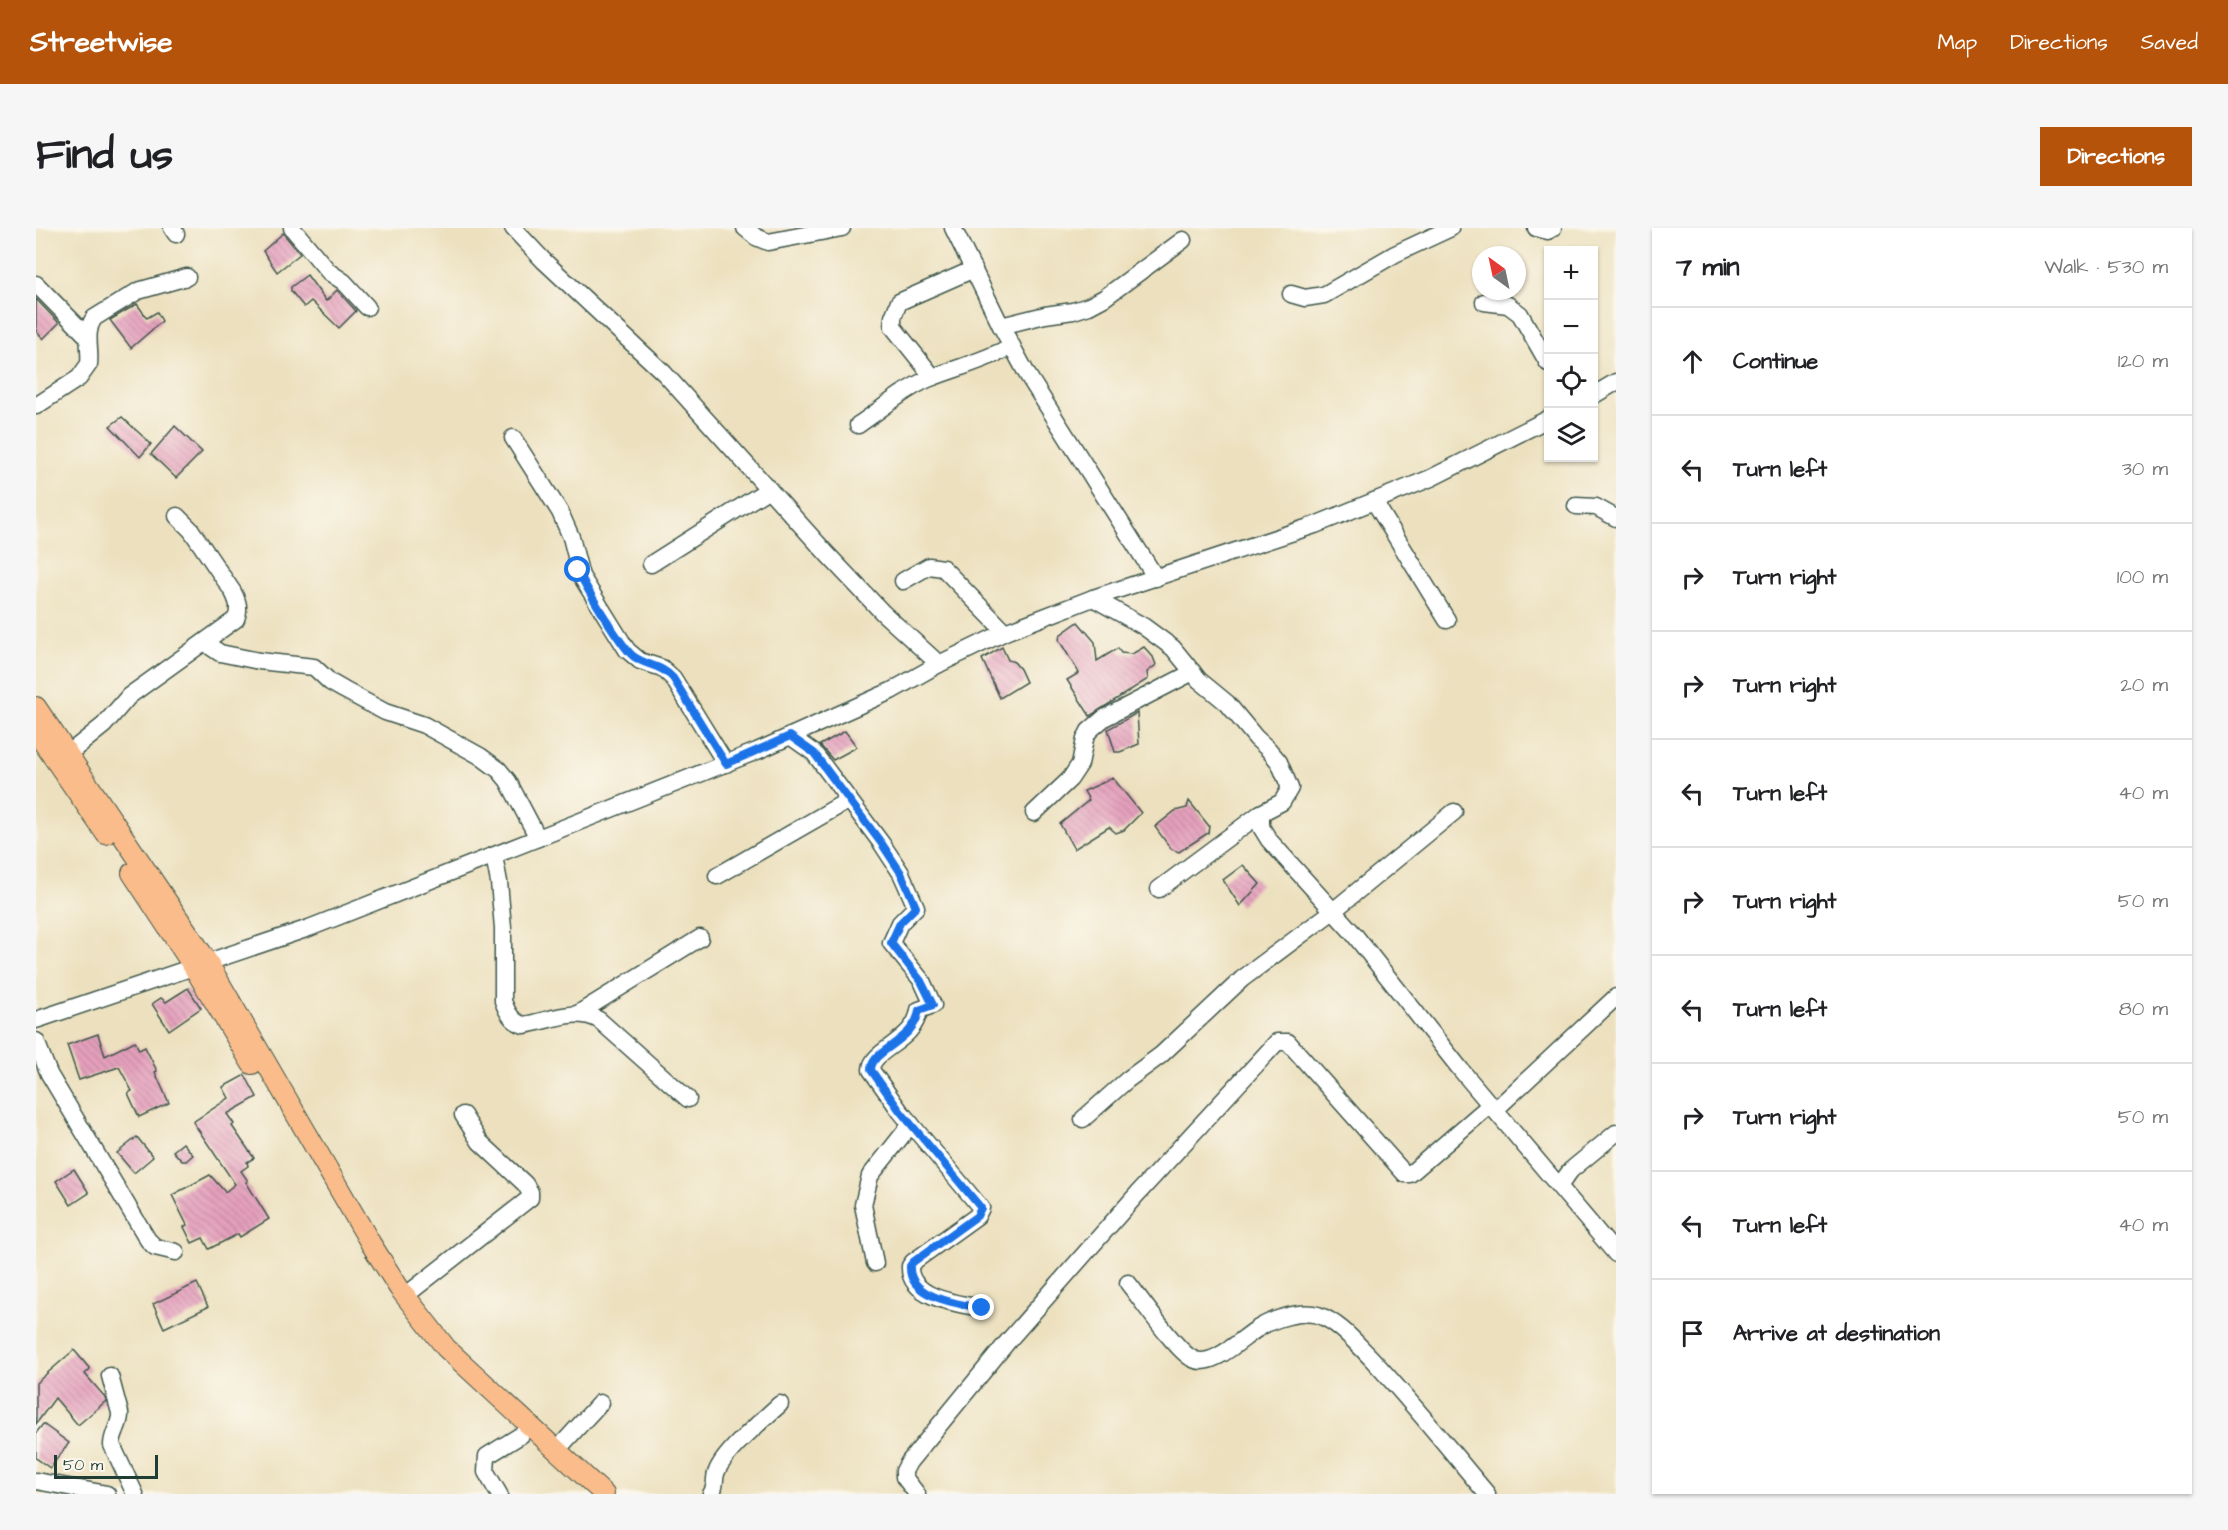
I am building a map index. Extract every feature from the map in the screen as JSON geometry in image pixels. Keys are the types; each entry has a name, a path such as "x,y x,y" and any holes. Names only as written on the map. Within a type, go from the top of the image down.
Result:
{"main road":[{"path":"36,707 200,964 366,1247 389,1293 438,1356 585,1494"},
{"path":"36,732 200,964"},
{"path":"366,1247 446,1348 604,1494"}],"street":[{"path":"292,228 328,272 344,282 367,307"},
{"path":"745,228 756,237 768,242 842,228"},
{"path":"953,228 1000,326 1156,578"},
{"path":"1292,294 1305,298 1324,295 1395,254 1451,228"},
{"path":"1536,228 1548,231 1553,228"},
{"path":"524,232 584,300 664,373 877,607 939,664"},
{"path":"1000,326 1089,306 1104,298 1183,240"},
{"path":"933,377 893,327 893,317 899,302 974,270"},
{"path":"36,406 79,378 89,364 88,337 94,318 138,291 187,277"},
{"path":"36,284 88,337"},
{"path":"1484,302 1508,305 1520,314 1544,356"},
{"path":"858,425 919,384 979,362 1012,346"},
{"path":"1598,392 1616,382"},
{"path":"36,1020 309,928 726,764 891,691 939,664 1005,632 1093,598 1315,525 1431,478 1544,421"},
{"path":"513,438 560,512 571,537 581,576 627,650 640,661 668,671 726,764"},
{"path":"651,564 769,489"},
{"path":"1374,501 1446,620"},
{"path":"1576,506 1596,507 1616,518"},
{"path":"68,754 104,725 129,696 236,619 239,612 238,602 191,530 177,516"},
{"path":"903,581 929,566 943,568 1005,632"},
{"path":"1093,598 1143,626 1173,648 1192,672 1241,718 1256,738 1269,749 1285,773 1290,788 1282,802 1261,813 1159,889"},
{"path":"208,641 211,647 220,653 259,661 314,667 330,682 385,712 424,725 480,756 499,770 508,782 538,838"},
{"path":"1034,813 1080,764 1085,739 1094,726 1104,718 1192,672"},
{"path":"790,736 814,753 849,800 895,863 916,907 900,923 891,943 921,981 933,1005 919,1010 912,1028 873,1060 870,1067 874,1077 981,1208 977,1216 913,1262 910,1266 911,1277 923,1290 940,1300 982,1308"},
{"path":"717,876 849,800"},
{"path":"1083,1119 1127,1080 1161,1055 1242,979 1333,911 1454,812"},
{"path":"1261,813 1262,827 1269,840 1353,933 1493,1107 1616,1254"},
{"path":"494,856 501,905 502,993 506,1011 513,1020 524,1025 579,1013 588,1014 599,1020 688,1099"},
{"path":"579,1013 700,938"},
{"path":"917,1494 904,1477 904,1471 909,1462 1009,1341 1132,1201 1277,1042 1288,1042 1405,1174 1410,1174 1493,1107 1616,997"},
{"path":"36,1041 49,1074 148,1240 155,1247 176,1252"},
{"path":"405,1296 530,1198 530,1192 525,1184 480,1142 463,1115"},
{"path":"875,1263 863,1205 870,1176 911,1124"},
{"path":"1559,1186 1571,1170 1616,1133"},
{"path":"1128,1283 1181,1349 1193,1359 1200,1361 1218,1356 1270,1322 1309,1313 1326,1319 1350,1336 1394,1383 1487,1494"},
{"path":"110,1376 120,1413 112,1445 135,1494"},
{"path":"556,1451 600,1403"},
{"path":"711,1494 715,1489 716,1472 731,1451 780,1404"},
{"path":"499,1494 486,1472 487,1456 520,1435"},
{"path":"36,1480 107,1494"}],"building":[{"path":"283,233 300,254 277,272 263,251"},
{"path":"307,275 326,301 337,290 356,311 339,328 311,301 304,307 291,291 291,287"},
{"path":"36,299 59,323 43,339 36,331"},
{"path":"137,304 147,318 157,312 162,321 131,348 110,320"},
{"path":"122,417 151,444 140,457 110,426"},
{"path":"175,426 202,452 176,478 151,454"},
{"path":"1078,622 1095,642 1097,661 1118,648 1121,653 1132,654 1144,647 1153,657 1156,665 1147,672 1148,679 1090,716 1067,680 1079,673 1059,640 1060,635"},
{"path":"1002,647 1008,660 1014,662 1020,669 1026,682 1000,698 982,659"},
{"path":"1137,713 1139,744 1115,752 1108,729"},
{"path":"845,731 857,747 833,760 820,745"},
{"path":"1113,778 1141,813 1124,830 1116,833 1109,827 1074,849 1060,824 1089,800 1084,791"},
{"path":"1189,801 1209,826 1208,833 1179,852 1171,849 1155,827 1175,811 1187,808"},
{"path":"1243,865 1260,884 1240,906 1223,880"},
{"path":"188,988 201,1008 169,1030 152,1004 161,998 166,1002"},
{"path":"98,1034 105,1056 135,1041 139,1050 145,1047 169,1103 139,1117 128,1093 132,1091 119,1067 79,1080 67,1045"},
{"path":"245,1075 257,1097 227,1114 234,1124 232,1126 254,1158 247,1162 248,1166 241,1171 269,1219 240,1237 238,1234 209,1249 203,1238 192,1243 184,1227 187,1225 172,1195 210,1175 225,1192 235,1184 193,1122 229,1098 223,1087"},
{"path":"137,1137 153,1157 134,1173 117,1153"},
{"path":"183,1143 193,1155 186,1161 182,1161 173,1151"},
{"path":"74,1169 89,1193 71,1205 56,1181"},
{"path":"197,1283 208,1307 164,1328 153,1304"},
{"path":"74,1350 90,1369 85,1374 106,1401 78,1425 55,1398 36,1424 36,1383"},
{"path":"43,1424 69,1443 50,1468 36,1458 36,1433"}],"route":[{"path":"578,570 627,650 640,661 668,671 726,764 790,736 814,753 901,873 916,907 900,923 891,943 921,981 933,1005 919,1010 912,1028 873,1060 870,1067 874,1077 900,1111 981,1208 977,1216 913,1262 910,1266 911,1277 923,1290 940,1300 982,1308"}]}
